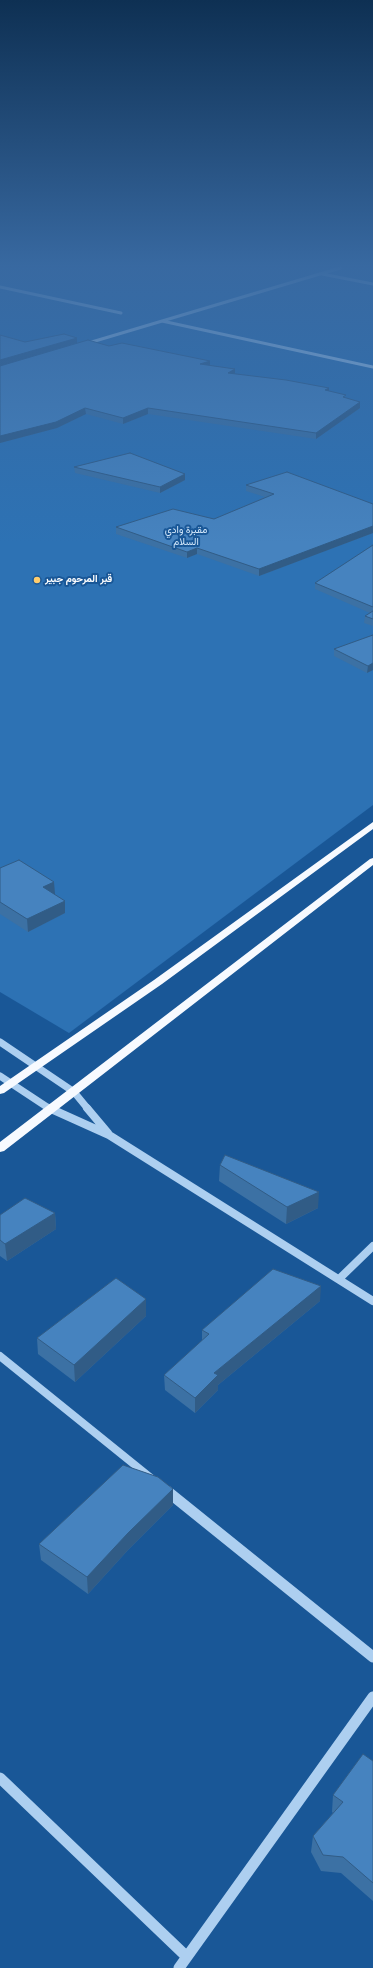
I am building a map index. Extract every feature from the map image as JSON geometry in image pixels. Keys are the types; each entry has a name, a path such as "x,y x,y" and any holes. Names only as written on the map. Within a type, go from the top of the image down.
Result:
{"main road":[{"path":"0,1092 35,1066 158,982 373,825"},
{"path":"0,1148 373,861"}],"street":[{"path":"340,360 373,367"},
{"path":"0,1042 74,1092 109,1135"},
{"path":"0,1076 50,1110 109,1135 373,1301"},
{"path":"339,1279 373,1246"},
{"path":"0,1356 373,1657"},
{"path":"179,1968 373,1697"},
{"path":"0,1778 187,1957"}],"green space":[{"name":"مقبرة وادي السلام","path":"0,360 373,360 373,805 69,1033 0,992"}],"building":[{"path":"21,360 204,360 210,361 200,364 235,369 228,373 286,380 329,388 325,390 346,395 343,397 360,402 316,433 148,408 123,418 85,408 56,422 0,436 0,366"},
{"path":"130,453 185,474 160,487 74,467"},
{"path":"287,472 373,504 373,526 259,569 197,548 187,552 116,527 173,509 214,519 274,494 246,485"},
{"path":"373,545 373,607 315,583"},
{"path":"373,611 373,619 365,616"},
{"path":"373,635 373,663 368,666 334,649"},
{"path":"19,860 54,882 43,887 65,901 27,919 0,902 0,868"},
{"path":"225,1155 319,1192 287,1207 220,1165"},
{"path":"25,1198 55,1213 5,1244 0,1240 0,1215"},
{"path":"273,1269 321,1286 214,1373 218,1375 195,1398 164,1375 209,1334 202,1330"},
{"path":"116,1278 146,1299 74,1365 37,1338"},
{"path":"123,1465 158,1477 173,1489 128,1533 87,1577 39,1544"},
{"path":"363,1754 373,1761 373,1883 343,1857 323,1855 313,1836 343,1802 333,1795"}],"place":[{"name":"قبر المرحوم جبير","path":"37,580"}]}
